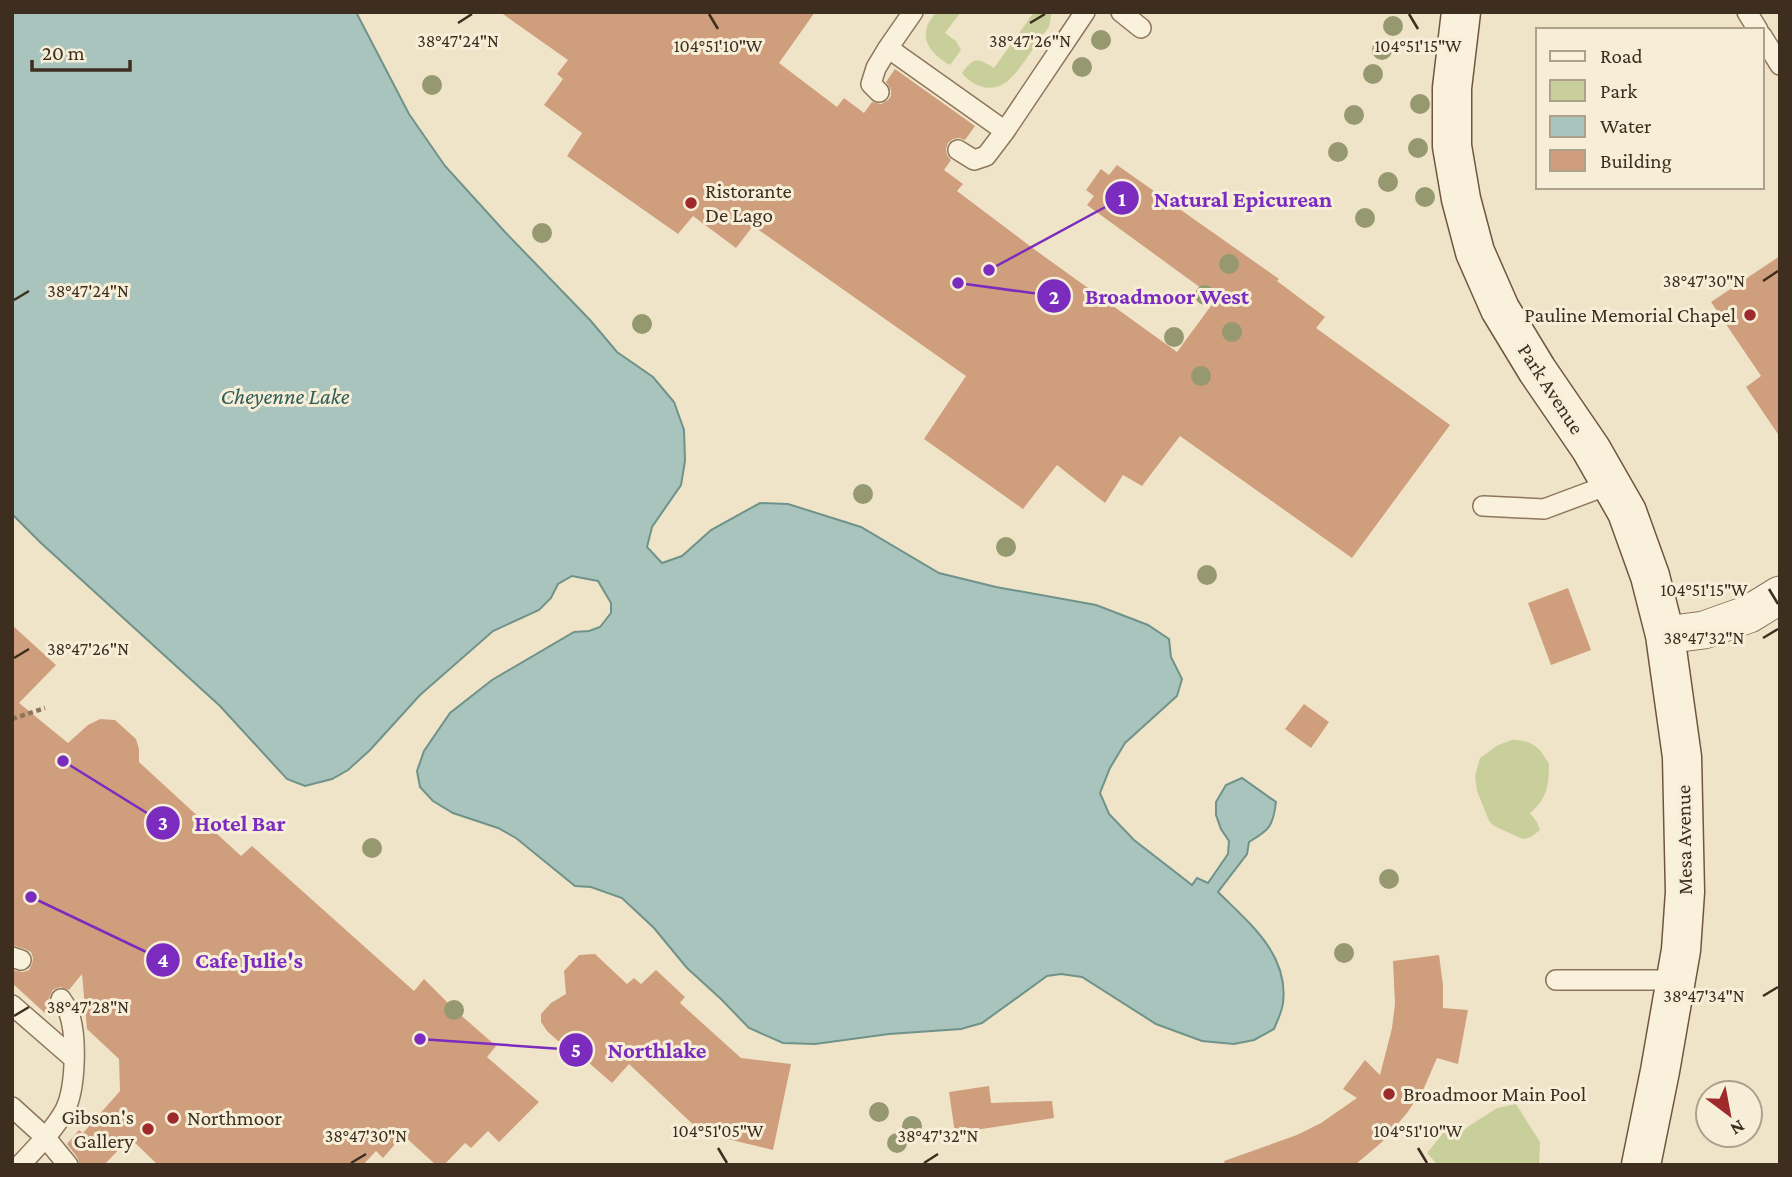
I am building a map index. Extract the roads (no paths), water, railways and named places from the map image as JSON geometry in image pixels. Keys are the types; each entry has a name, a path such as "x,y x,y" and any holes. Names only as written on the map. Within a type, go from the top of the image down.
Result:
{"street":[{"name":"Park Avenue","path":"1461,12 1452,88 1452,146 1461,199 1475,252 1500,309 1537,370 1591,449 1627,512 1650,576 1665,635"},
{"path":"1665,635 1704,630 1749,614 1780,596"},
{"name":"Mesa Avenue","path":"1642,1165 1681,950 1685,892 1682,757 1665,635"}],"lane":[{"path":"879,92 871,84 876,68 913,12"},
{"path":"958,150 974,160 986,156 1085,12"},
{"path":"1121,12 1141,28"},
{"path":"1747,12 1757,28"},
{"path":"1764,39 1780,65"},
{"path":"888,48 1005,131"},
{"path":"1483,506 1544,509 1611,484"},
{"path":"1556,980 1676,981"},
{"path":"20,1165 46,1137 65,1109 71,1092 74,1034 69,1011 61,999"},
{"path":"12,1005 73,1058"},
{"path":"12,1107 46,1137 68,1165"}],"water":[{"name":"Cheyenne Lake","path":"12,12 356,12 409,114 445,166 617,352 653,377 674,402 684,430 685,461 681,485 652,527 647,547 662,563 682,556 711,530 760,503 788,504 861,527 939,573 996,587 1096,605 1148,625 1169,639 1171,657 1182,679 1177,696 1125,743 1110,768 1100,793 1109,814 1134,840 1192,885 1197,878 1208,883 1228,854 1229,841 1216,815 1216,802 1226,785 1242,778 1276,802 1269,827 1249,842 1247,854 1218,892 1254,928 1280,969 1283,1003 1274,1029 1254,1040 1234,1044 1202,1041 1156,1024 1082,977 1061,974 1047,976 982,1023 961,1029 889,1034 815,1044 783,1043 749,1028 687,968 654,928 622,898 591,887 575,886 516,838 498,828 453,813 433,801 420,787 417,771 424,751 450,713 492,680 574,632 600,627 611,613 611,603 598,581 572,576 558,584 551,598 539,610 493,631 420,695 348,770 332,779 305,786 287,779 220,706 12,514"}],"place":[{"name":"Ristorante De Lago","path":"691,203"},
{"name":"Natural Epicurean","path":"989,270"},
{"name":"Broadmoor West","path":"958,283"},
{"name":"Pauline Memorial Chapel","path":"1750,315"},
{"name":"Hotel Bar","path":"63,761"},
{"name":"Cafe Julie's","path":"31,897"},
{"name":"Northlake","path":"420,1039"},
{"name":"Broadmoor Main Pool","path":"1389,1094"},
{"name":"Northmoor","path":"173,1118"},
{"name":"Gibson's Gallery","path":"148,1129"}]}
